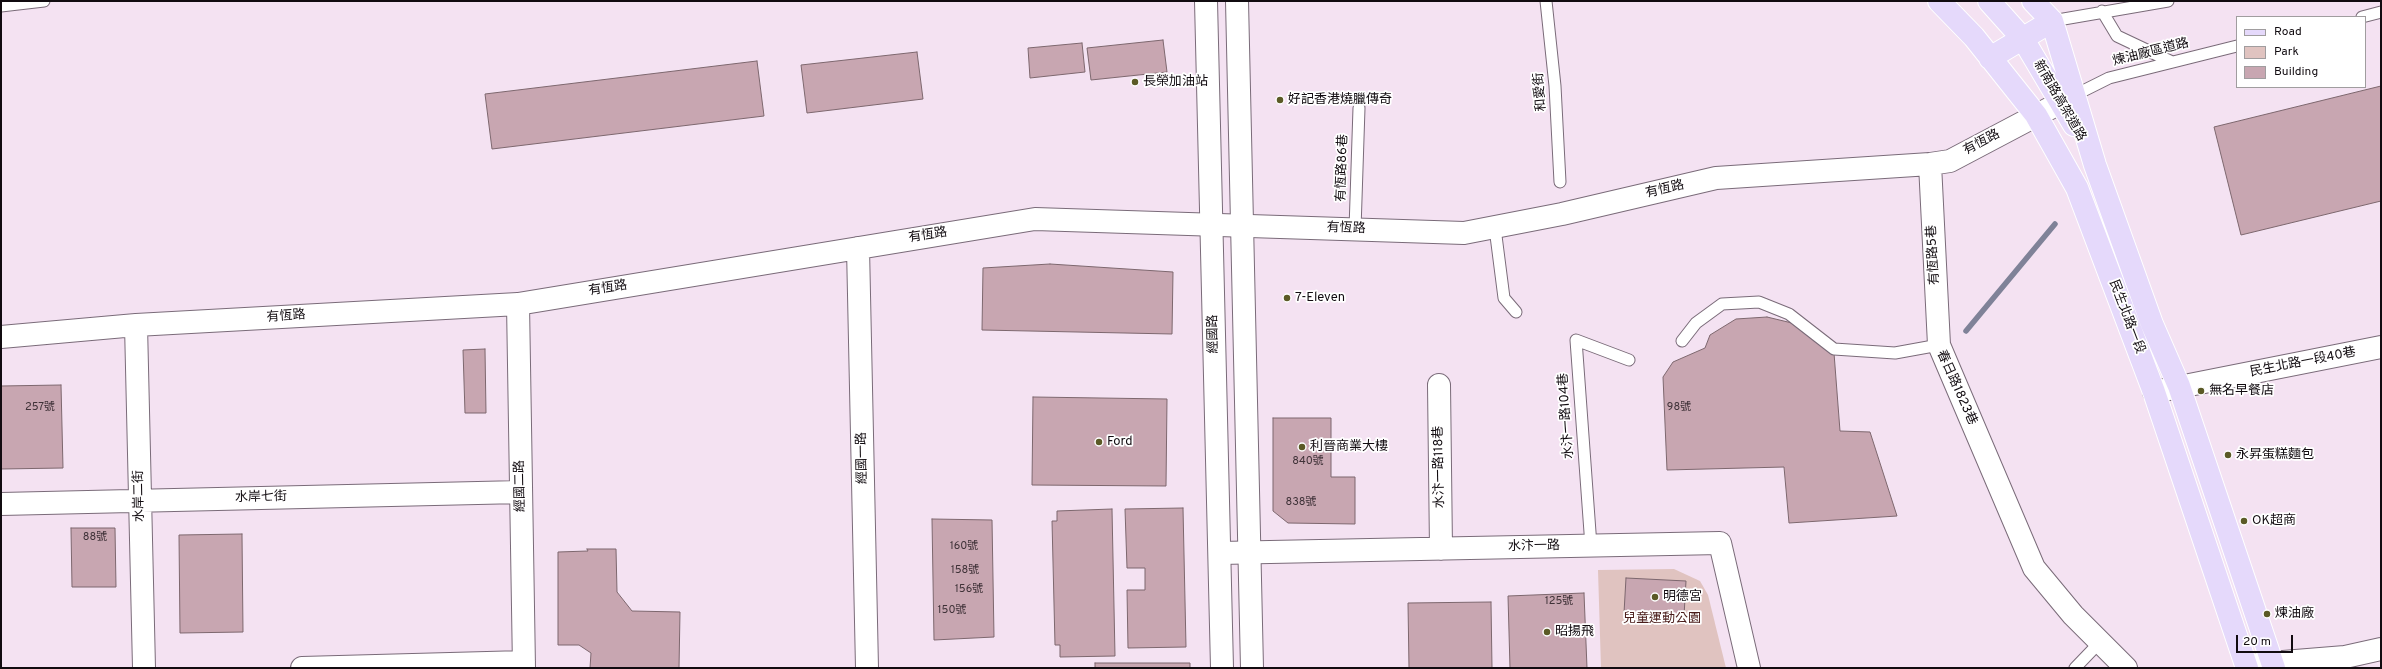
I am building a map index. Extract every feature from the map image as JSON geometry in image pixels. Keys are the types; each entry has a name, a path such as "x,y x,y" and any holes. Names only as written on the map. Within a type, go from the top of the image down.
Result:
{"main road":[{"name":"民生北路一段","path":"1939,1 1974,37 2036,115 2077,188 2154,392 2247,667"},
{"path":"1989,1 2023,39"},
{"path":"2033,1 2050,11 2068,98"},
{"path":"1990,58 2023,39 2050,11"},
{"name":"新南路高架道路","path":"2023,39 2068,98 2095,165"},
{"name":"民生北路一段","path":"2095,165 2152,324 2179,386 2273,666"}],"street":[{"name":"經國路","path":"1206,1 1222,668"},
{"path":"1237,1 1252,668"},
{"name":"有恆路","path":"1,336 136,324 518,304 1035,219 1464,233 1495,228 1716,178 1930,164 1950,161 2068,98"},
{"name":"有恆路5巷","path":"1930,164 1939,345"},
{"name":"經國一路","path":"858,248 867,668"},
{"name":"經國二路","path":"518,304 524,665"},
{"name":"水岸二街","path":"136,324 144,668"},
{"name":"春日路1823巷","path":"1939,345 2034,568 2073,615 2126,668"},
{"name":"民生北路一段40巷","path":"2154,392 2381,348"},
{"name":"水汴一路118巷","path":"1439,386 1441,549"},
{"name":"水岸七街","path":"1,504 522,492"},
{"name":"水汴一路","path":"1220,553 1720,543 1749,668"},
{"path":"2247,667 2273,666 2345,657 2381,649"},
{"path":"302,668 524,665"}],"lane":[{"path":"1,6 44,1"},
{"name":"和愛街","path":"1546,1 1555,86 1560,182"},
{"path":"2050,11 2102,11 2168,1"},
{"path":"2102,11 2117,36 2172,62"},
{"path":"2366,16 2381,12"},
{"name":"煉油廠區道路","path":"2068,98 2109,78 2236,46"},
{"name":"有恆路86巷","path":"1355,229 1359,108"},
{"path":"1495,228 1504,298 1516,312"},
{"name":"春日路1823巷","path":"1682,341 1696,323 1722,304 1759,302 1789,314 1834,349 1895,353 1939,345"},
{"name":"水汴一路104巷","path":"1591,546 1576,340 1629,360"},
{"path":"2075,668 2100,642"}],"green space":[{"name":"兒童運動公園","path":"1674,569 1700,581 1708,595 1726,668 1601,668 1598,570"}],"building":[{"path":"1163,40 1167,72 1091,80 1087,48"},
{"path":"1082,43 1085,72 1030,78 1028,48"},
{"path":"917,52 923,99 807,113 801,65"},
{"path":"757,61 764,116 492,149 485,94"},
{"path":"2381,86 2381,201 2241,235 2214,127"},
{"path":"1050,264 1173,272 1172,334 982,330 983,268"},
{"path":"1767,317 1792,323 1834,353 1840,431 1870,432 1897,516 1789,523 1784,467 1667,470 1663,377 1673,362 1705,348 1710,335 1736,319"},
{"path":"485,349 486,413 465,413 463,350"},
{"path":"61,385 63,468 1,469 1,386"},
{"name":"Ford","path":"1033,397 1167,399 1166,486 1032,485"},
{"name":"利晉商業大樓","path":"1273,418 1331,418 1331,477 1355,477 1355,524 1288,523 1273,511"},
{"path":"1183,508 1186,647 1128,648 1127,590 1145,590 1145,568 1127,568 1125,509"},
{"path":"1112,509 1115,656 1060,657 1060,645 1055,645 1052,521 1057,521 1057,511"},
{"path":"932,519 992,520 994,637 934,640"},
{"path":"71,528 115,528 116,587 72,587"},
{"path":"242,534 243,632 180,633 179,535"},
{"path":"587,549 616,549 617,592 632,611 680,612 679,668 590,668 591,653 579,645 558,645 558,552 588,551"},
{"name":"明德宮","path":"1626,578 1686,581 1684,616 1624,613"},
{"name":"昭揚飛","path":"1584,593 1587,668 1510,668 1508,596"},
{"path":"1491,602 1492,668 1409,668 1408,603"},
{"path":"1095,663 1190,663 1190,668 1095,668"}],"waterway":[{"path":"1966,331 2055,224"}],"place":[{"name":"長榮加油站","path":"1135,82"},
{"name":"好記香港燒臘傳奇","path":"1280,100"},
{"name":"7-Eleven","path":"1287,298"},
{"name":"無名早餐店","path":"2201,391"},
{"name":"Ford","path":"1099,442"},
{"name":"利晉商業大樓","path":"1302,447"},
{"name":"永昇蛋糕麵包","path":"2228,455"},
{"name":"OK超商","path":"2244,521"},
{"name":"明德宮","path":"1655,597"},
{"name":"煉油廠","path":"2267,614"},
{"name":"昭揚飛","path":"1547,632"}]}
